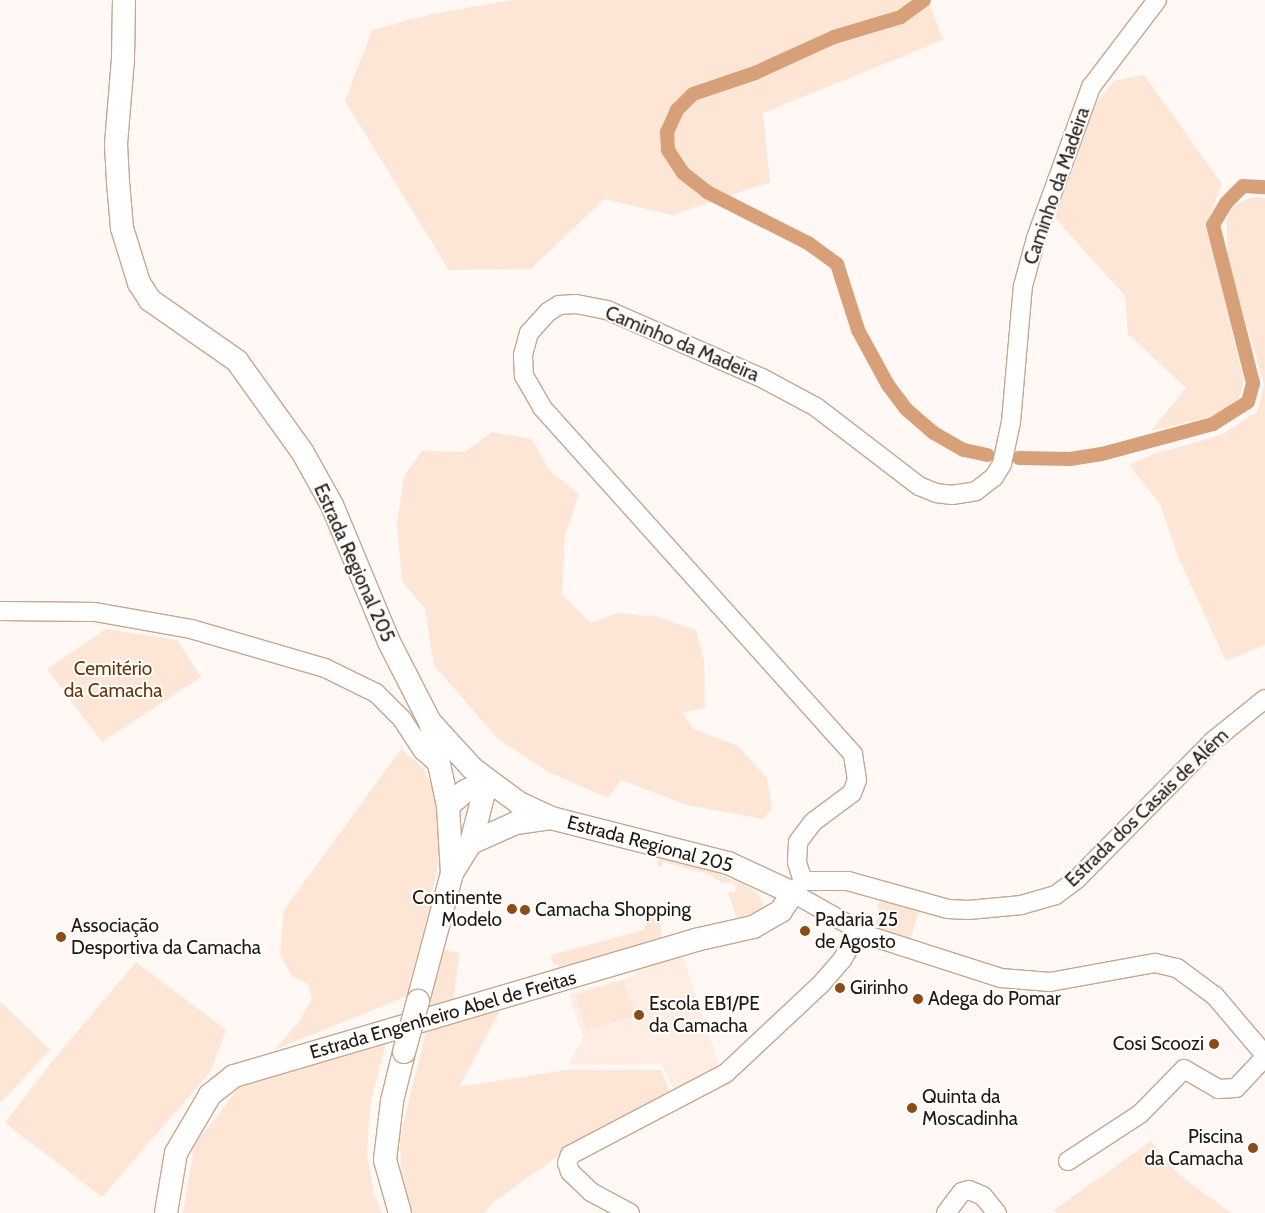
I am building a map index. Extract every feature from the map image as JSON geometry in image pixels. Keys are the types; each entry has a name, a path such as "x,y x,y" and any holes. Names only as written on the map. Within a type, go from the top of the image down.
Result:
{"main road":[{"name":"Estrada Regional 205","path":"124,0 116,144 118,182 122,228 139,283 150,300 236,362 303,453 332,504 389,642 430,722 445,741 487,781 519,803 551,818 693,852 798,887"},
{"path":"430,722 449,814 452,873"},
{"path":"449,814 466,790 487,781"},
{"path":"400,1213 385,1160 392,1100 452,873 471,843 487,781"},
{"path":"449,814 471,843"},
{"path":"471,843 516,824 551,818"},
{"name":"Estrada Engenheiro Abel de Freitas","path":"166,1213 176,1152 210,1095 234,1076 696,940 753,927 781,911 798,887"}],"street":[{"name":"Caminho da Madeira","path":"798,887 798,842 813,822 852,794 857,780 854,754 542,407 524,376 523,355 529,333 548,312 559,305 576,304 607,310 762,378 816,407 919,486 936,494 952,496 976,491 994,477 1002,464 1011,422 1023,286 1036,238 1091,86 1157,0"},
{"path":"0,610 95,612 172,626 255,645 325,668 376,693 402,719 423,751 440,766"},
{"name":"Estrada dos Casais de Além","path":"798,887 848,881 948,909 968,910 1022,905 1056,895 1077,879 1213,741 1265,699"},
{"path":"798,887 867,935 978,972 1022,981 1050,982 1143,965 1167,964 1194,978 1215,996 1265,1056 1236,1088 1218,1089 1184,1069 1140,1114 1068,1161"},
{"path":"630,1213 591,1192 570,1172 567,1163 570,1155 726,1073 821,984 842,960 850,946 867,935"},
{"path":"946,1213 962,1192 969,1190 983,1196 997,1213"}],"shaded area":[{"name":"Escola EB1/PE da Camacha","path":"682,955 720,1068 676,1094 662,1064 568,1065 583,1037 569,994 628,978 645,964"}],"green space":[{"path":"513,0 928,0 943,40 763,113 770,182 673,215 604,199 531,269 449,270 345,101 372,30 432,14"},
{"path":"1144,75 1222,184 1206,226 1244,382 1237,403 1217,415 1151,431 1186,388 1128,334 1125,296 1055,218 1095,104 1114,81"},
{"path":"1265,198 1265,645 1226,661 1179,559 1160,504 1129,465 1151,455 1221,435 1257,412 1264,385 1228,260 1226,220 1233,207 1246,199"},
{"path":"492,432 532,439 549,470 579,494 565,536 562,594 590,623 618,613 657,617 696,630 704,660 705,708 682,713 694,729 738,746 767,778 772,808 763,819 687,805 621,780 608,798 548,772 497,738 434,665 425,609 402,581 397,524 404,476 422,451 465,452"},
{"name":"Cemitério da Camacha","path":"106,629 177,640 201,677 102,742 47,669"},
{"path":"401,749 422,767 440,801 444,831 429,910 407,996 274,1050 299,1022 312,999 308,984 292,976 280,954 284,910"},
{"path":"660,856 712,871 746,886 757,893 763,903 761,912 737,918 728,893 737,891 734,883 722,883 708,874 663,862 661,867 657,866"},
{"path":"886,900 920,908 910,940 876,927 878,904"},
{"path":"650,916 660,923 662,939 561,968 552,962 551,955 643,930"},
{"path":"442,949 460,953 452,1008 428,1015"},
{"path":"136,962 226,1030 211,1071 102,1197 5,1123 54,1059"},
{"path":"624,980 635,1016 586,1030 576,995"},
{"path":"0,1001 50,1050 0,1103"},
{"path":"500,1011 459,1087 567,1070 661,1070 671,1094 565,1151 494,1202 484,1213 412,1213 401,1195 400,1135 427,1029"},
{"path":"388,1036 370,1105 367,1153 374,1194 382,1213 183,1213 194,1146 241,1085"},
{"path":"1151,1141 1178,1174 1231,1213 1056,1213 1054,1210"}],"waterway":[{"path":"924,0 901,17 834,37 755,73 693,94 677,110 667,132 668,150 683,173 707,192 808,243 837,264 858,330 888,385 906,409 934,433 964,450 987,455"},
{"path":"1019,458 1070,459 1102,454 1213,424 1248,402 1253,383 1213,225 1226,203 1243,186 1265,187"}],"place":[{"name":"Continente Modelo","path":"512,909"},
{"name":"Camacha Shopping","path":"525,910"},
{"name":"Padaria 25 de Agosto","path":"805,931"},
{"name":"Associação Desportiva da Camacha","path":"61,937"},
{"name":"Girinho","path":"840,988"},
{"name":"Adega do Pomar","path":"918,999"},
{"name":"Escola EB1/PE da Camacha","path":"639,1015"},
{"name":"Cosi Scoozi","path":"1214,1044"},
{"name":"Quinta da Moscadinha","path":"912,1108"},
{"name":"Piscina da Camacha","path":"1253,1148"}]}
